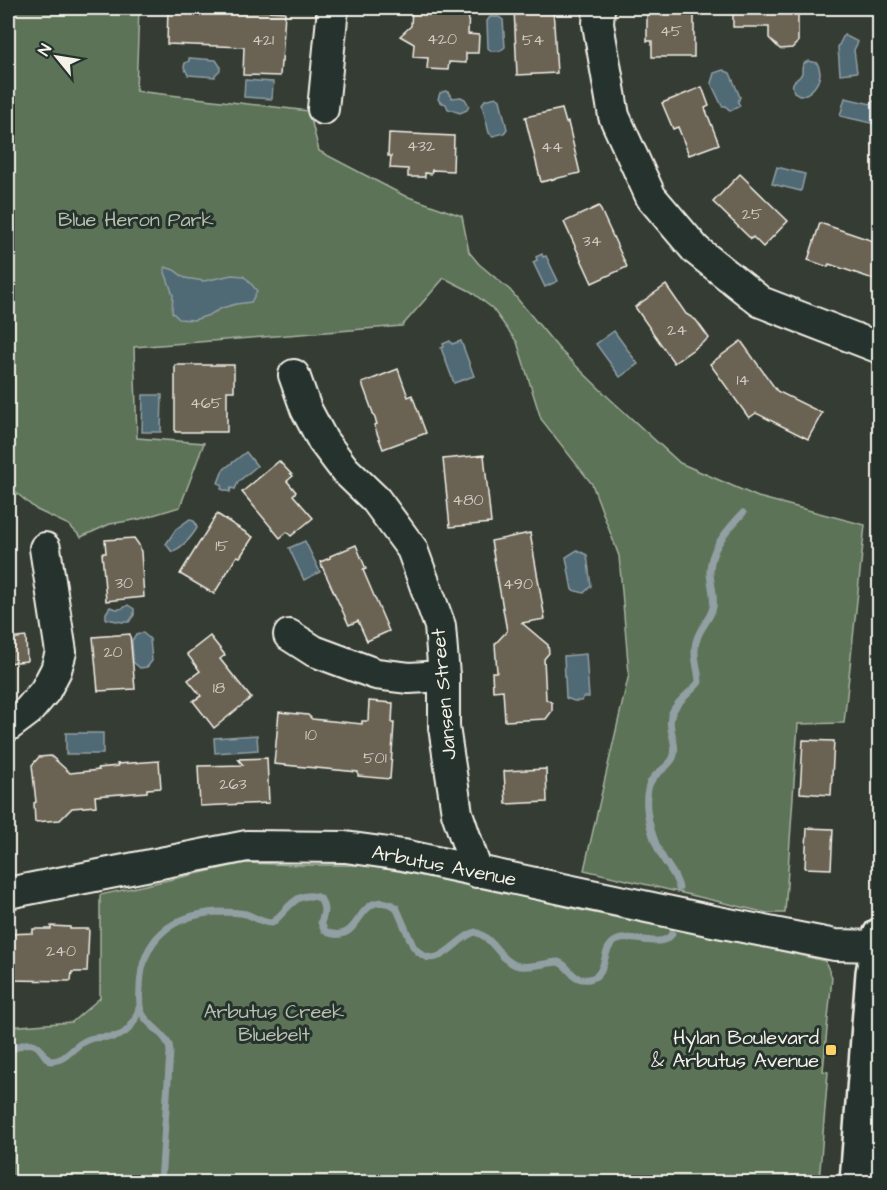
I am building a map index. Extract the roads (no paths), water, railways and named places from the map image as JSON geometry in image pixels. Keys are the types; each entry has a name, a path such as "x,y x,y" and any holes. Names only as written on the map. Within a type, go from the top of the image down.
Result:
{"main road":[{"path":"857,1182 873,973 879,942"}],"street":[{"path":"323,109 333,8"},
{"path":"599,8 598,24 614,116 651,197 696,250 760,302 879,348"},
{"name":"Jansen Street","path":"294,375 306,410 323,441 345,470 376,500 412,549 440,626 444,676 444,727 457,813 477,872"},
{"path":"8,726 28,711 45,692 56,670 61,652 45,548"},
{"path":"289,635 314,651 376,674 409,678 444,676"},
{"name":"Arbutus Avenue","path":"8,893 248,846 345,847 403,855 835,945 879,942"}],"water":[{"path":"490,17 499,17 503,20 505,47 500,51 491,51 488,48 487,21"},
{"path":"844,35 858,42 854,50 857,72 840,74 838,47"},
{"path":"189,58 216,60 220,70 215,77 188,75 184,67"},
{"path":"808,61 817,63 819,78 811,91 801,96 794,92 793,84 801,76 803,64"},
{"path":"723,70 730,73 740,97 738,102 740,106 730,111 726,106 722,106 711,83 714,73"},
{"path":"245,80 273,82 272,99 244,97"},
{"path":"445,91 452,98 465,99 469,106 467,110 460,113 448,109 446,104 438,99 440,93"},
{"path":"496,97 500,100 507,129 504,133 493,136 489,133 482,104 485,100"},
{"path":"845,98 871,104 873,101 879,102 876,124 840,116"},
{"path":"777,167 805,174 801,191 772,184"},
{"path":"542,254 543,257 546,256 558,281 545,287 533,262"},
{"path":"165,267 185,278 204,281 232,275 243,276 257,291 251,302 222,308 194,320 179,319 172,312 173,295"},
{"path":"614,331 638,364 620,377 596,344"},
{"path":"450,341 452,344 461,341 474,376 454,383 441,348 444,347 443,344"},
{"path":"143,395 162,395 161,432 142,432"},
{"path":"246,452 257,466 238,482 235,489 231,488 230,492 221,489 222,485 218,483 223,470"},
{"path":"190,519 195,522 197,528 186,542 172,552 166,544 176,529"},
{"path":"305,541 320,572 304,580 289,548"},
{"path":"577,550 587,555 591,586 584,593 572,590 566,557"},
{"path":"128,605 134,609 134,615 129,622 106,619 106,613 110,607 119,609"},
{"path":"143,633 150,639 152,661 147,667 140,668 133,662 132,640 136,635"},
{"path":"586,654 589,697 584,697 581,701 574,701 566,698 564,656"},
{"path":"66,733 103,733 103,754 66,754"},
{"path":"257,735 258,750 215,753 214,738"}],"waterway":[{"path":"679,888 653,835 648,816 648,789 652,779 673,758 675,747 670,725 672,713 699,682 695,648 698,636 713,607 710,574 712,556 720,541 743,513"},
{"path":"161,1182 170,1052 165,1039 142,1013 140,986 142,969 153,942 174,924 187,918 218,912 246,914 272,923 293,902 305,896 312,896 320,898 323,904 324,913 321,922 325,930 340,934 351,928 373,904 384,903 396,907 413,946 422,955 430,958 438,957 475,932 488,939 502,956 513,964 528,966 558,962 574,976 583,979 589,979 600,972 608,948 618,940 632,938 661,941 672,934"},
{"path":"8,1052 24,1044 33,1044 50,1061 61,1059 87,1040 115,1037 124,1033 134,1022 139,1008"}],"place":[{"name":"Hylan Boulevard & Arbutus Avenue","path":"831,1050"}],"park label":[{"name":"Blue Heron Park","path":"136,220"},
{"name":"Arbutus Creek Bluebelt","path":"274,1024"}]}
